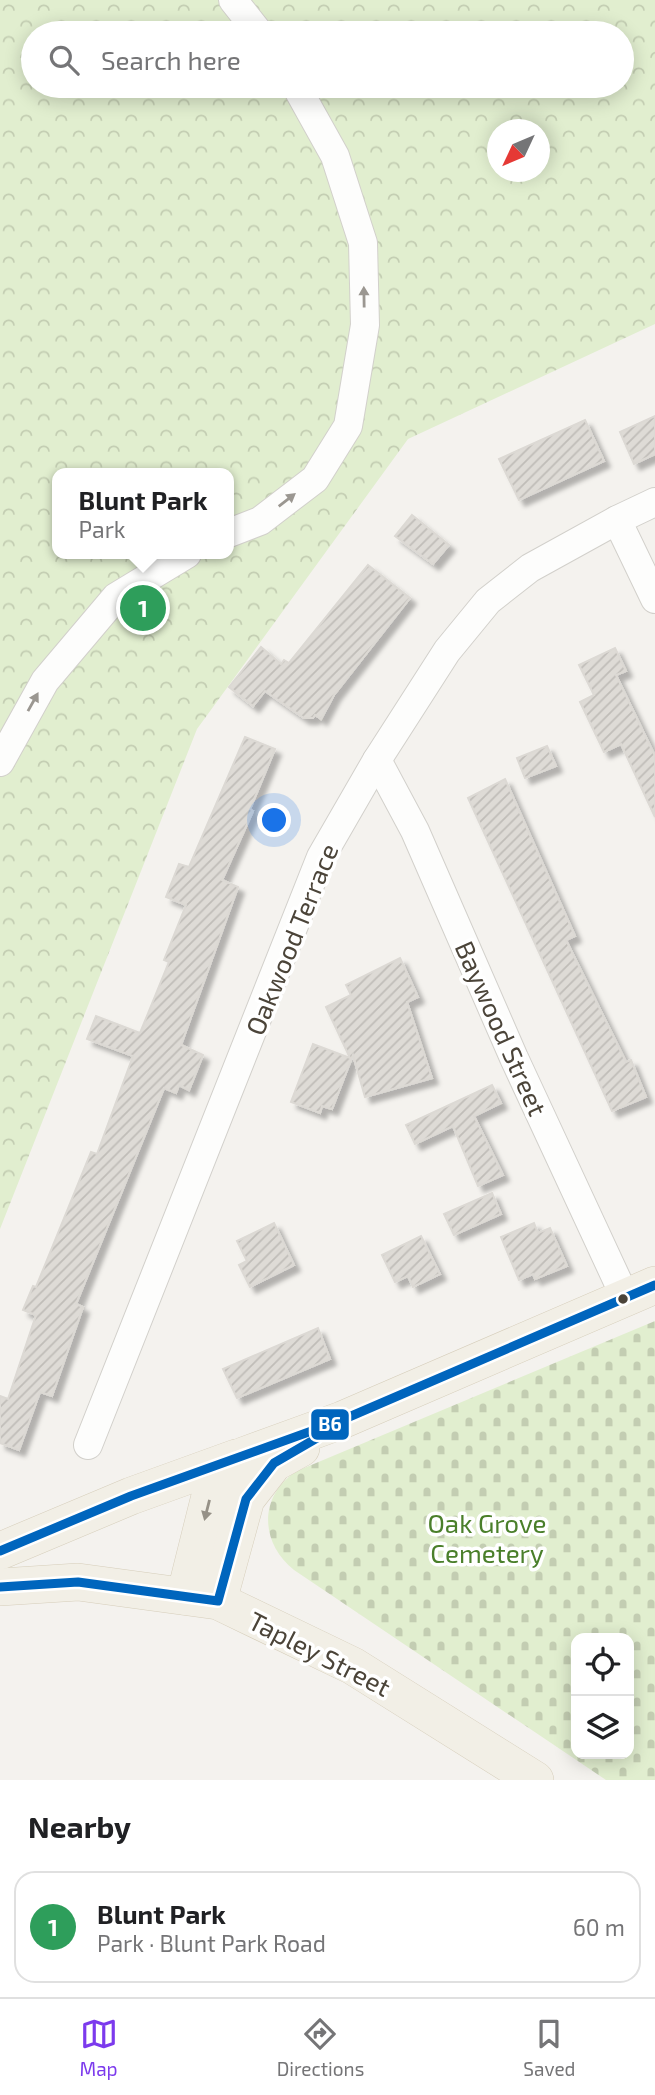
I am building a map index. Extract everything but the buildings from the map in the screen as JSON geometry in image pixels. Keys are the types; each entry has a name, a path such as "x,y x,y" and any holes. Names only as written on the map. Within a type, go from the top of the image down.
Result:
{"main road":[{"path":"0,1551 131,1496 342,1420 640,1291"},
{"path":"201,1599 258,1479 274,1463 309,1444 342,1420"},
{"path":"201,1599 213,1484 243,1456"},
{"name":"Tapley Street","path":"0,1587 78,1582 201,1599 353,1666 535,1780"}],"street":[{"path":"233,0 250,21"},
{"path":"234,531 260,521 315,479 348,426 365,325 363,243 335,156 303,98"},
{"name":"Oakwood Terrace","path":"88,1445 321,857 377,760 447,650 488,601 530,568 655,502"},
{"path":"617,520 655,600"},
{"path":"0,762 45,681 116,597 179,559"},
{"name":"Baywood Street","path":"377,760 415,831 514,1058 640,1291"}],"green space":[{"path":"0,0 655,0 655,324 408,439 197,729 0,1229"},
{"name":"Oak Grove Cemetery","path":"655,1321 655,1780 606,1780 575,1759 634,1759 634,1633 571,1633 571,1756 294,1570 274,1546 268,1519 270,1505 285,1481 297,1471"}],"transit line":[{"name":"B6","path":"0,1551 131,1496 342,1420 655,1285"},
{"name":"B6","path":"0,1587 78,1582 218,1601 246,1499 274,1463 317,1438"}],"place":[{"name":"Blunt Park","path":"143,608"}]}
